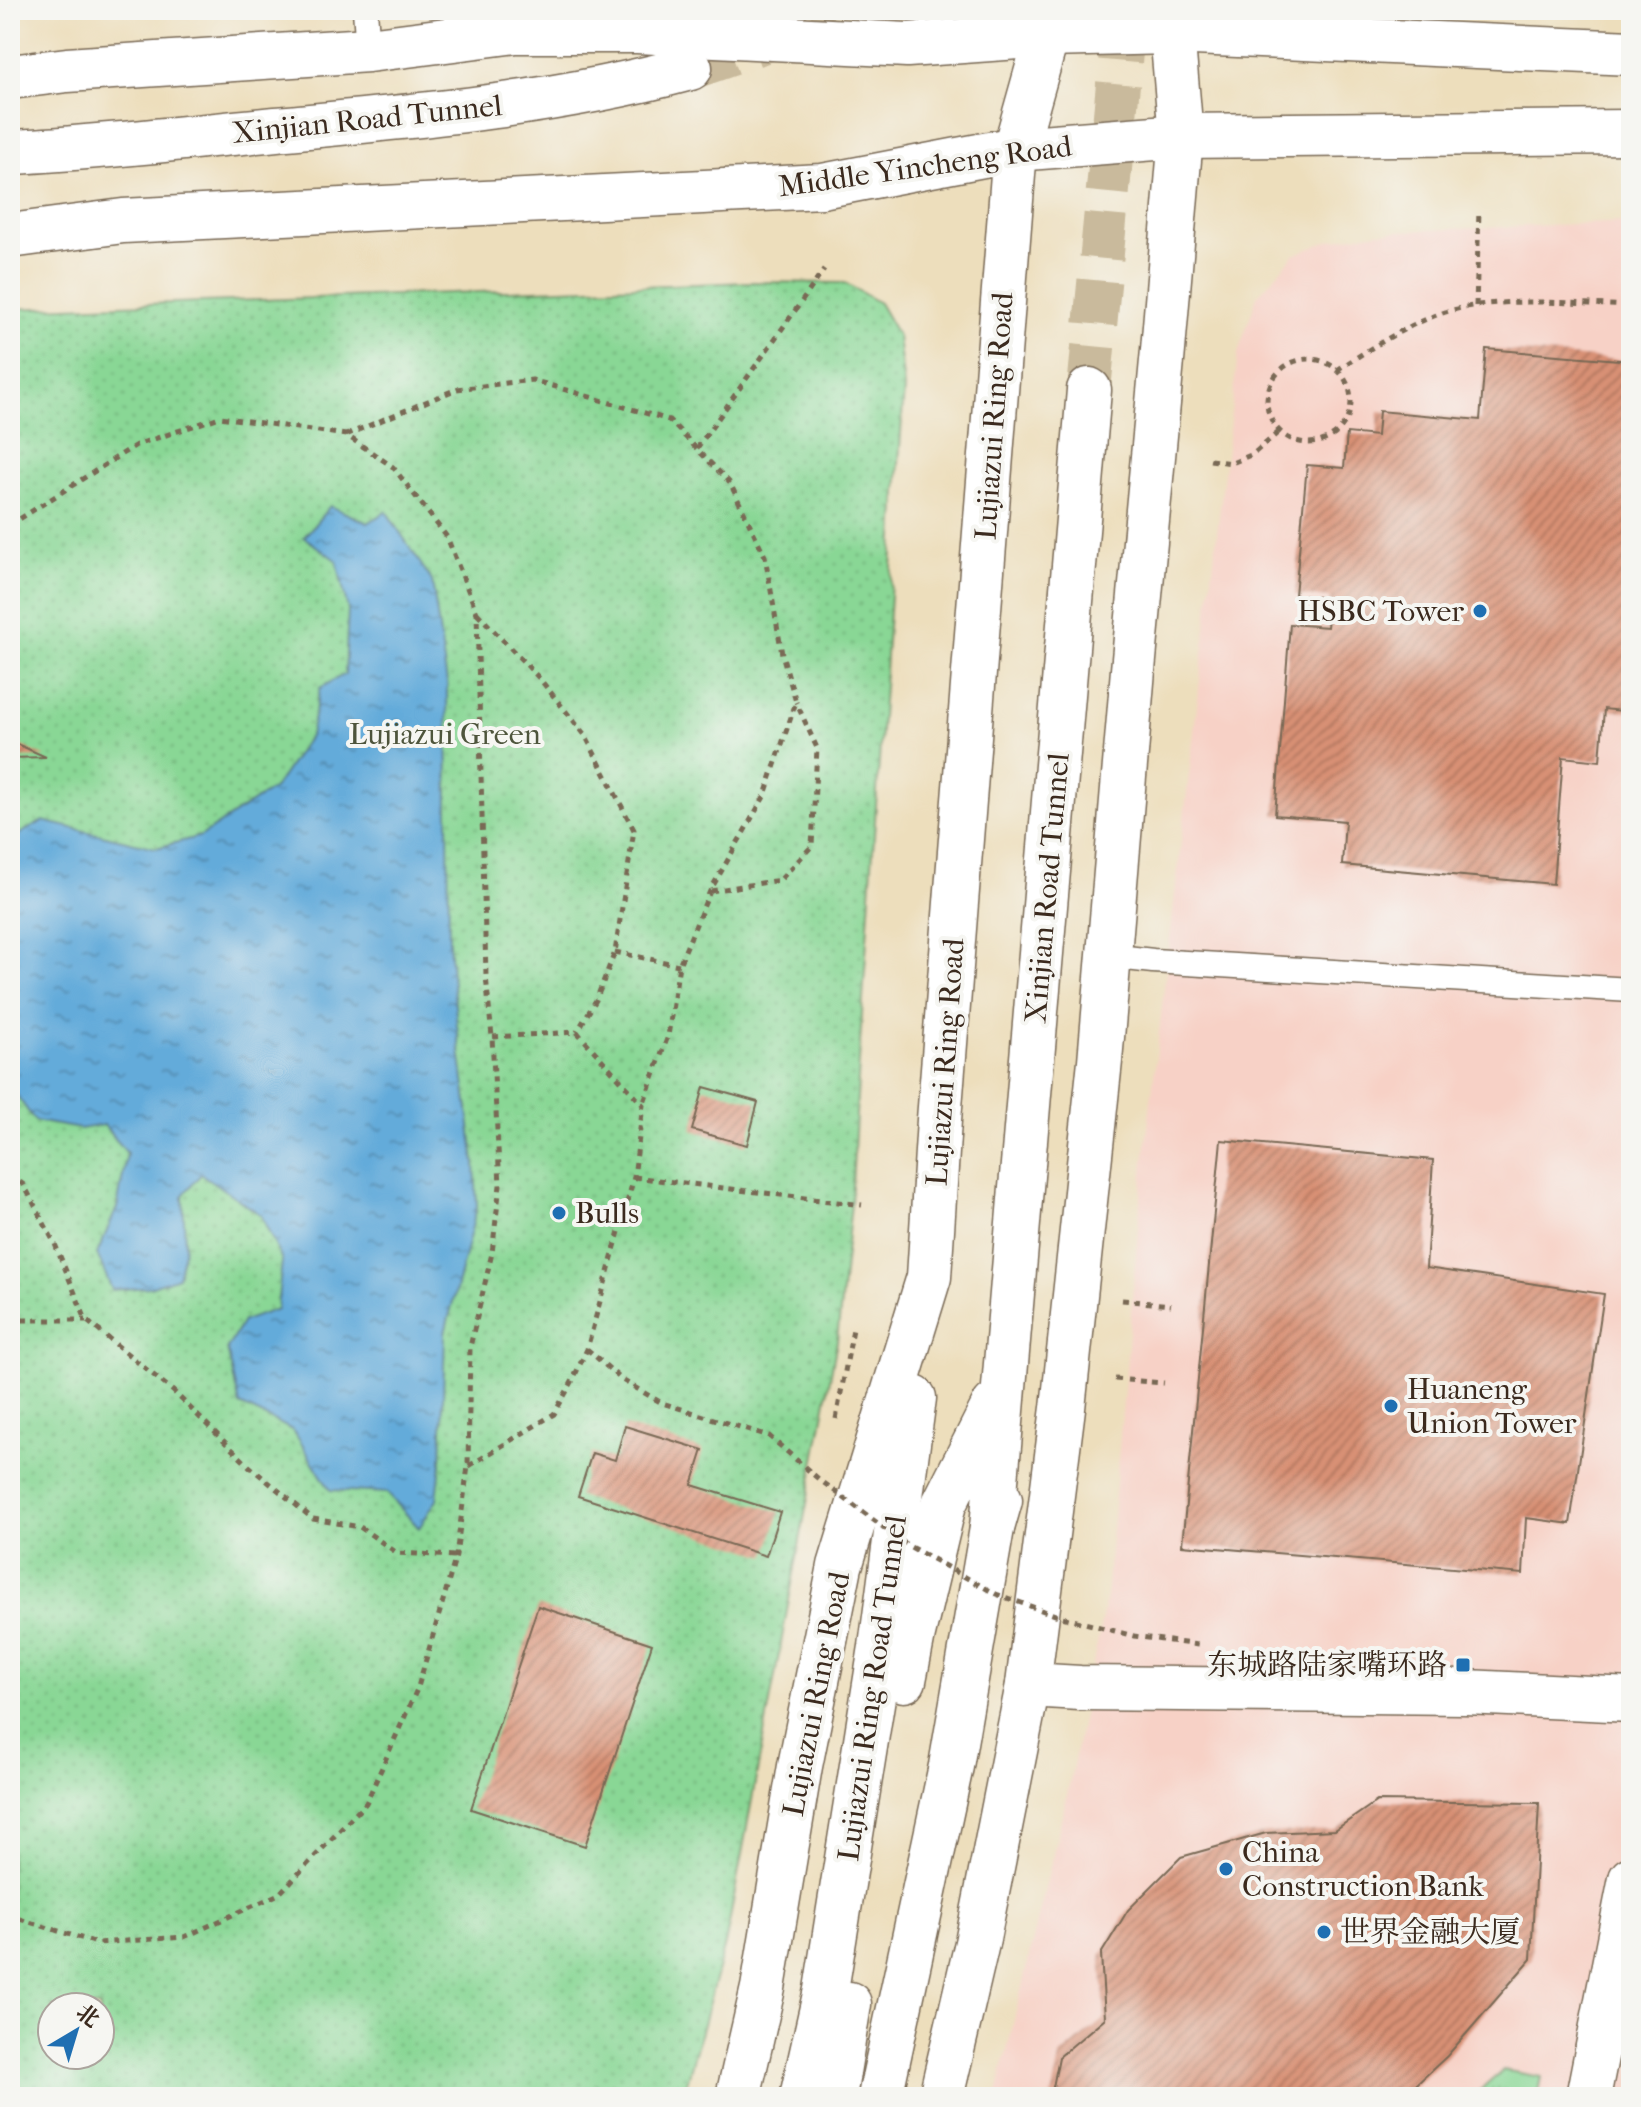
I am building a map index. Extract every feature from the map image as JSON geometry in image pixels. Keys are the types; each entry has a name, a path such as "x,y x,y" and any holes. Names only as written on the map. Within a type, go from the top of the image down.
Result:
{"main road":[{"path":"941,2097 977,1943 1028,1685 1063,1408 1100,1061 1181,136 1174,21"},
{"path":"10,77 366,30 637,31 907,45 1048,22 1174,21 1631,53"},
{"name":"Lujiazui Ring Road","path":"738,2097 763,1988 800,1766 840,1566 929,1277 1015,149 1048,22"},
{"name":"Xinjian Road Tunnel","path":"21,148 451,113 572,95 690,68"},
{"name":"Middle Yincheng Road","path":"123,221 822,186 1015,149 1181,136 1631,132"},
{"path":"10,236 123,221"},
{"path":"10,251 123,221"},
{"name":"Xinjian Road Tunnel","path":"992,1528 1089,390"},
{"path":"880,2097 951,1766 992,1528 1052,1298 1100,1061"},
{"name":"Lujiazui Ring Road Tunnel","path":"802,2097 826,1990 879,1662 929,1277"},
{"name":"Xinjian Road Tunnel","path":"834,2097 865,1892 919,1605 944,1504 1004,1385"},
{"path":"1028,1685 1466,1692 1631,1700"},
{"path":"1588,2097 1631,1879"}],"lane":[{"path":"1108,956 1631,990"}],"path":[{"path":"11,10 12,20"},
{"path":"1476,306 1479,210"},
{"path":"697,448 824,270"},
{"path":"1337,370 1412,326 1436,315 1476,306 1523,303 1631,306"},
{"path":"1297,360 1326,362 1337,370 1346,380 1351,406 1340,430 1330,438 1304,443 1280,431 1271,419 1267,405 1268,391 1274,377 1297,360"},
{"path":"346,435 457,389 532,380 669,420 730,483 765,556 782,654 796,702 817,748 812,846 780,880 710,891"},
{"path":"10,525 136,445 220,417 346,435 393,467 447,537 477,613 486,976 500,1185 492,1253 470,1347 468,1466 456,1556 418,1687 366,1803 279,1894 184,1937 97,1943 10,1916"},
{"path":"1210,460 1232,463 1253,454 1280,431"},
{"path":"477,613 539,678 585,735 634,830 615,952 596,1000 577,1032"},
{"path":"468,1466 554,1414 587,1349 634,1177 643,1105 668,1036 679,965 710,891 765,795 796,702"},
{"path":"615,952 679,965"},
{"path":"492,1037 577,1032"},
{"path":"577,1032 643,1105"},
{"path":"10,1175 24,1185 55,1244 86,1320 173,1391 249,1466 313,1519 360,1527 397,1553 456,1556"},
{"path":"634,1177 862,1205"},
{"path":"1122,1300 1171,1305"},
{"path":"10,1320 86,1320"},
{"path":"836,1421 853,1329"},
{"path":"587,1349 622,1380 662,1403 769,1436 824,1483 907,1545 996,1594 1058,1616 1134,1636 1198,1645"},
{"path":"1115,1379 1164,1383"},
{"path":"824,1483 827,1468"}],"shaded area":[{"path":"1498,10 1631,10 1631,16"},
{"path":"1631,222 1631,2097 996,2097 1069,1786 1106,1598 1144,1161 1238,353 1257,296 1294,255 1330,240 1378,232"}],"green space":[{"name":"Lujiazui Green","path":"750,282 845,283 879,303 898,336 904,388 851,1204 837,1341 726,1940 683,2097 10,2097 10,309"},
{"path":"1503,2070 1541,2077 1537,2097 1473,2097"}],"water":[{"path":"330,506 368,523 386,511 432,581 447,683 449,944 475,1163 477,1207 445,1333 437,1499 419,1528 387,1493 330,1490 293,1430 240,1405 227,1349 243,1321 277,1309 282,1260 261,1215 201,1174 183,1195 185,1247 178,1277 150,1287 112,1290 97,1254 117,1208 127,1153 104,1125 80,1129 35,1121 10,1086 10,881 18,835 43,821 156,848 201,836 275,787 310,735 320,688 345,674 348,610 337,561 304,537"}],"building":[{"name":"HSBC Tower","path":"1486,349 1631,361 1631,712 1604,709 1600,761 1563,757 1553,884 1342,865 1345,821 1275,815 1290,624 1327,627 1330,598 1295,595 1307,465 1344,468 1347,433 1377,436 1379,411 1480,420"},
{"path":"10,741 46,757 10,758"},
{"path":"704,1087 758,1102 747,1145 692,1130"},
{"name":"Huaneng Union Tower","path":"1221,1140 1433,1160 1426,1268 1604,1294 1570,1524 1526,1518 1523,1574 1182,1545"},
{"path":"625,1426 703,1450 692,1485 780,1512 766,1556 578,1496 592,1453 615,1460"},
{"path":"538,1606 652,1644 585,1846 471,1809"},
{"name":"世界金融大厦","path":"1377,1801 1539,1803 1531,1959 1447,2056 1403,2097 1051,2097 1059,2057 1105,2018 1101,1954 1128,1910 1181,1857 1266,1833 1335,1830"}],"tunnel":[{"path":"690,68 761,42 829,10"},
{"path":"1089,390 1125,10"}],"place":[{"name":"HSBC Tower","path":"1480,611"},
{"name":"Bulls","path":"559,1213"},
{"name":"Huaneng Union Tower","path":"1391,1406"},
{"name":"东城路陆家嘴环路","path":"1463,1665"},
{"name":"China Construction Bank","path":"1226,1869"},
{"name":"世界金融大厦","path":"1324,1932"}]}
